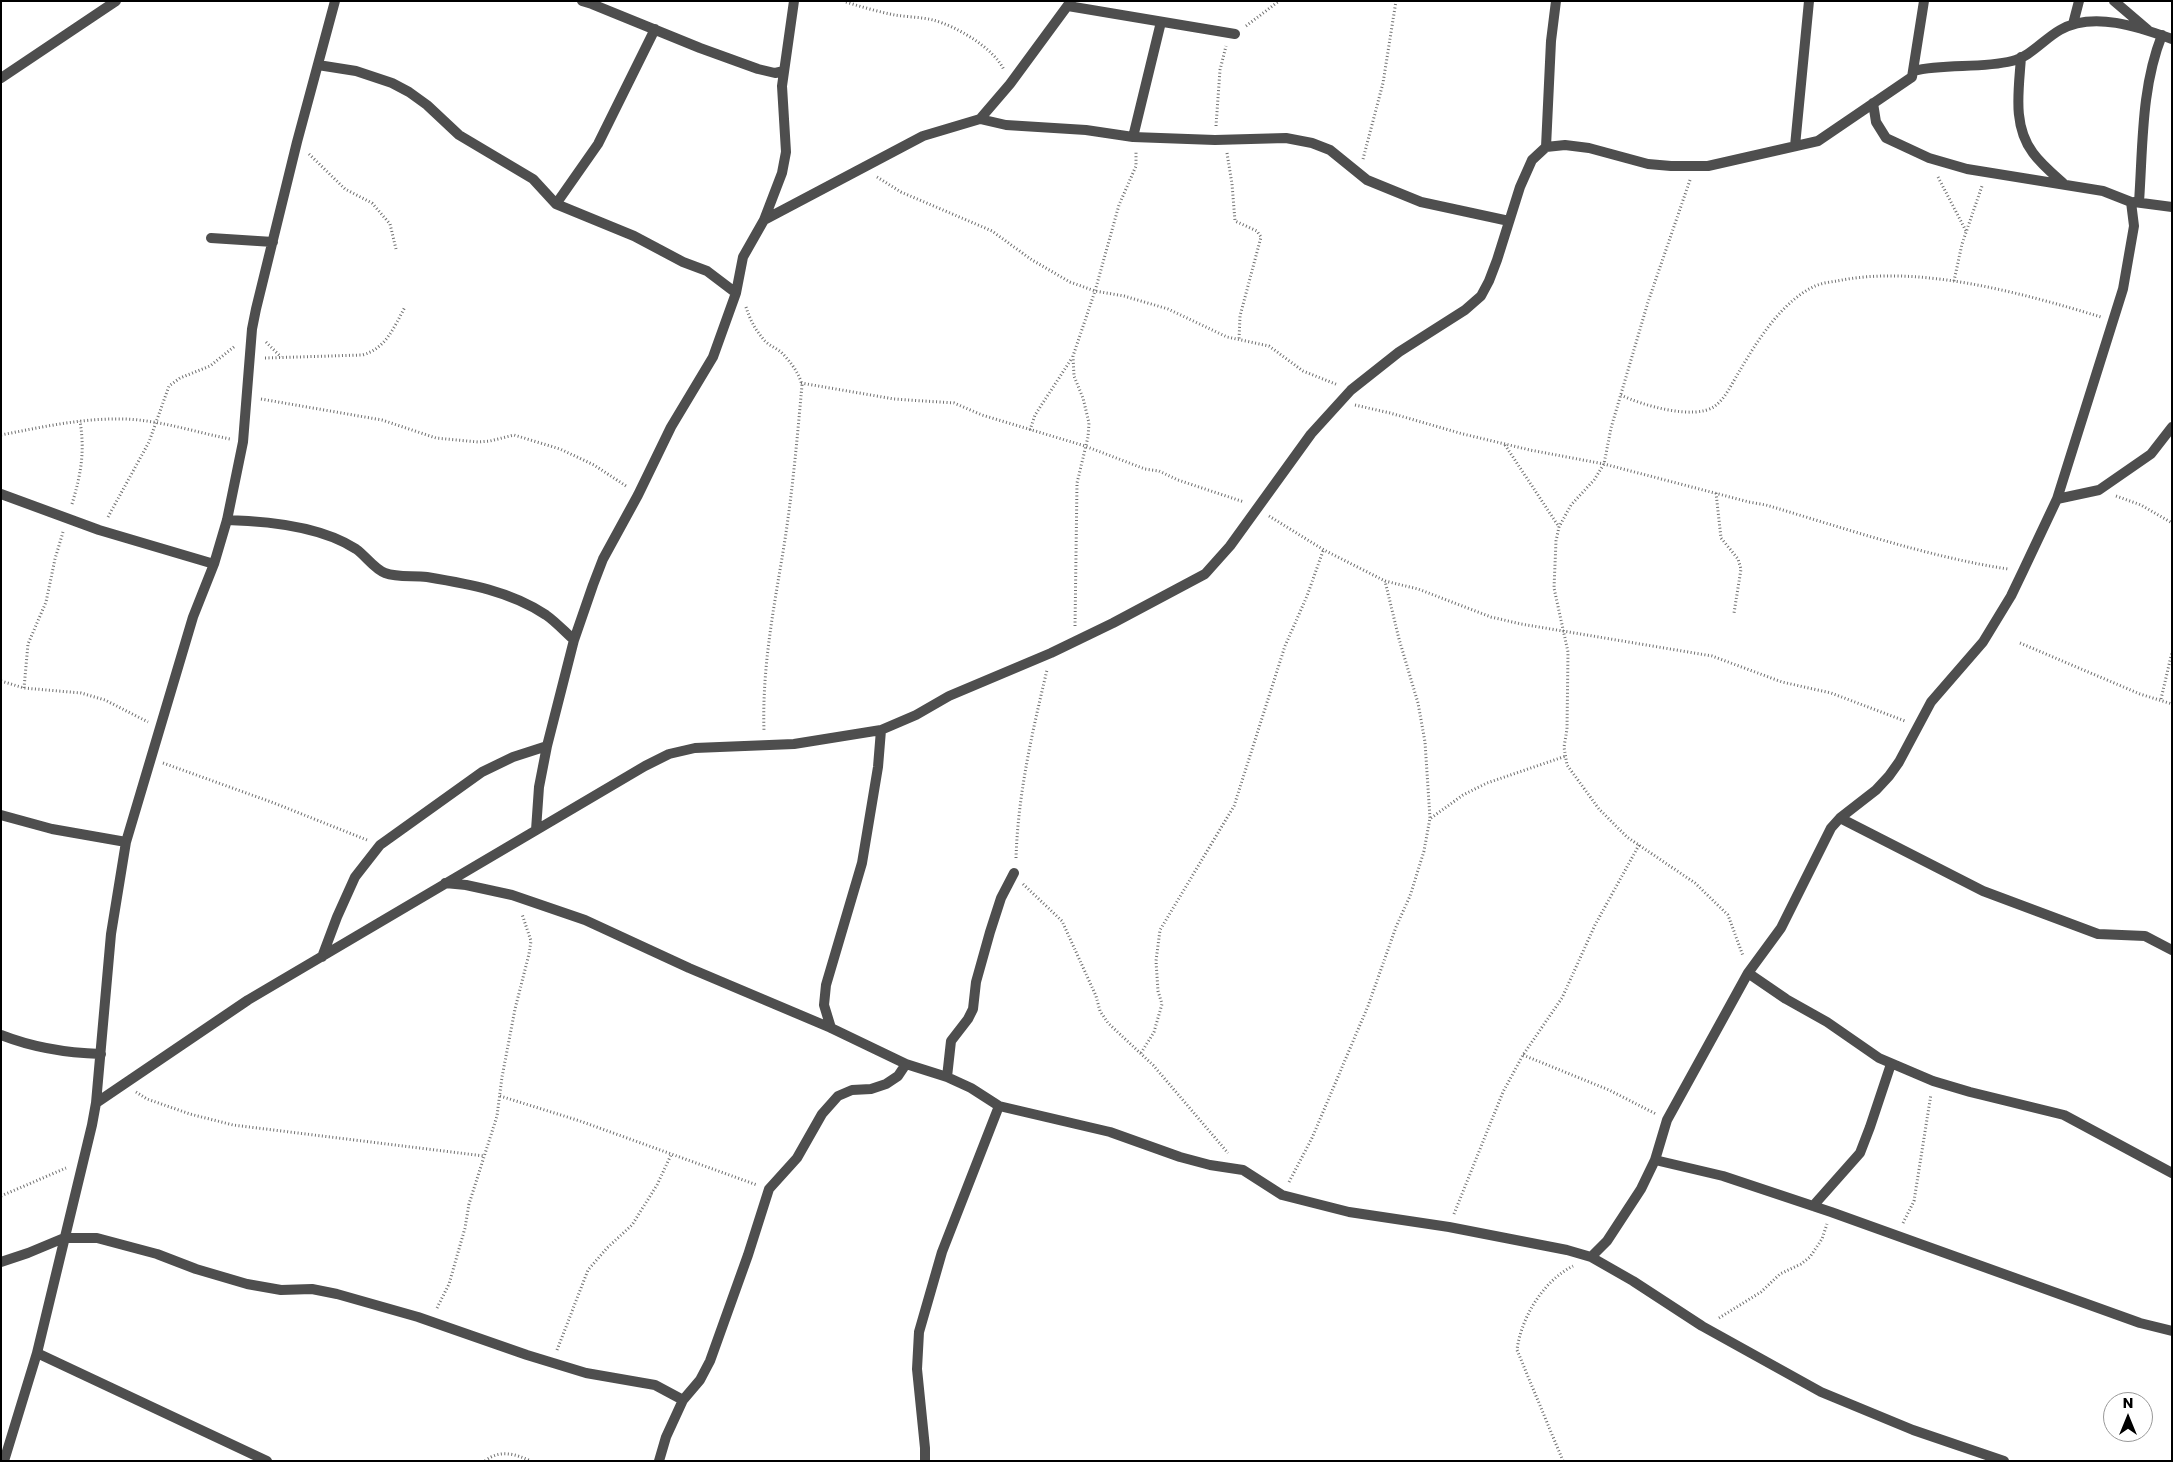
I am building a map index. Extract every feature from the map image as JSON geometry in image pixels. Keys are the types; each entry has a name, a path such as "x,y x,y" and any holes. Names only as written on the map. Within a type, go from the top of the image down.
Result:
{"street":[{"path":"1,78 116,1"},
{"path":"4,1461 37,1353 96,1103 111,934 126,842 193,617 214,564 227,520 243,442 252,329 297,142 336,1"},
{"path":"582,1 758,69 775,73 784,71"},
{"path":"536,830 539,787 547,746 574,640 603,560 638,495 670,427 713,357 736,292 743,256 764,220 782,173 786,152 782,86 794,1"},
{"path":"1546,148 1551,41 1556,1"},
{"path":"1795,146 1809,1"},
{"path":"1912,77 1924,1"},
{"path":"2073,24 2080,1"},
{"path":"2114,1 2148,30"},
{"path":"980,119 1010,84 1069,4 1236,34"},
{"path":"1133,137 1161,22"},
{"path":"96,1103 248,1000 645,766 669,754 694,748 794,744 881,730 916,715 965,689 1051,653 1205,574 1230,546 1311,434 1351,390 1399,352 1465,310 1481,296 1489,281 1520,187 1532,160 1546,148 1565,145 1589,148 1648,164 1708,166 1818,141 1912,77 1913,71 1930,67 1990,66 2021,57 2060,30 2073,24 2091,22 2114,23 2148,30 2167,37 2153,58 2146,89 2132,245 2123,289 2057,499 2024,571 1983,642 1940,688 1917,726 1899,762 1889,776 1876,790 1840,818 1831,828 1781,928 1748,974 1667,1120 1655,1160 1642,1189 1607,1241 1590,1257"},
{"path":"556,204 598,144 655,29"},
{"path":"2021,57 2018,98 2022,128 2031,151 2064,184"},
{"path":"318,65 356,71 392,83 409,92 427,105 459,135 533,179 556,204 575,213 606,223 650,243 683,262 707,271 736,292"},
{"path":"1873,103 1876,122 1886,138 1929,158 1967,169 2103,191 2135,202 2172,207"},
{"path":"764,220 923,136 980,119 1006,125 1086,130 1133,137 1286,138 1312,143 1330,150 1366,180 1421,202 1509,221"},
{"path":"211,238 273,242"},
{"path":"2057,499 2099,490 2151,454 2172,427"},
{"path":"1,494 99,530 214,564"},
{"path":"227,520 260,521 339,540 357,550 383,573 419,576 487,588 522,601 547,616 574,640"},
{"path":"831,1028 824,1005 826,985 862,863 878,768 881,730"},
{"path":"322,957 355,876 380,845 482,772 513,757 547,746"},
{"path":"1,815 52,829 126,842"},
{"path":"1840,818 1897,845 1942,872 1983,891 2098,934 2145,936 2172,950"},
{"path":"947,1077 951,1041 968,1019 973,1008 976,982 990,932 1001,898 1014,873"},
{"path":"445,883 512,894 586,920 689,968 831,1028 906,1064 947,1077 971,1088 999,1106 1110,1132 1180,1157 1210,1165 1243,1170 1282,1194 1349,1212 1449,1227 1567,1250 1590,1257 1633,1281 1702,1326 1821,1392 1913,1430 2004,1461"},
{"path":"1748,974 1891,1064 1970,1092 2064,1115 2172,1173"},
{"path":"1,1035 40,1048 70,1053 101,1054"},
{"path":"660,1461 666,1437 683,1400 700,1380 710,1361 748,1256 769,1189 797,1158 822,1114 838,1096 852,1090 871,1089 886,1084 898,1076 906,1064"},
{"path":"1813,1206 1860,1153 1891,1064"},
{"path":"925,1461 917,1369 918,1332 942,1252 999,1106"},
{"path":"1655,1160 1723,1176 1896,1234 2140,1323 2172,1332"},
{"path":"1,1262 64,1238 97,1238 157,1254 247,1284 281,1290 312,1289 337,1294 418,1317 586,1373 655,1386 683,1400"},
{"path":"37,1353 267,1461"}],"path":[{"path":"1239,340 1240,316 1262,236 1257,231 1234,221 1232,184 1220,139 1220,70 1223,53 1236,34 1279,1"},
{"path":"1359,174 1383,83 1396,1"},
{"path":"846,2 893,15 936,21 949,26 996,56 1010,84"},
{"path":"1030,430 1036,415 1073,356 1095,291 1119,205 1136,166 1133,137"},
{"path":"297,142 345,189 372,203 390,224 396,249"},
{"path":"1929,158 1966,232"},
{"path":"1696,166 1671,232 1648,302 1611,428 1604,464 1594,480 1571,505 1559,527 1556,542 1554,588 1568,652 1567,729 1564,747 1567,765 1599,809 1627,837 1695,883 1728,915 1737,935 1748,974"},
{"path":"861,168 901,192 992,231 1048,270 1070,282 1095,291 1124,296 1168,309 1227,337 1269,346 1303,371 1351,390"},
{"path":"1954,281 1966,232 1987,172"},
{"path":"1621,395 1665,410 1702,412 1715,406 1727,393 1778,313 1798,295 1817,285 1859,276 1912,276 1954,281 2068,307 2113,320"},
{"path":"736,292 744,302 751,321 767,343 780,351 790,362 801,383 794,472 770,624 763,694 765,746"},
{"path":"250,359 349,356 370,353 383,344 404,307"},
{"path":"99,530 141,458 166,393 173,382 219,360 252,329"},
{"path":"1073,356 1074,376 1083,398 1089,423 1076,483 1075,641"},
{"path":"801,383 894,399 954,403 977,413 1085,446 1146,469 1159,471 1178,480 1257,507 1324,550 1385,581 1418,589 1491,617 1521,624 1712,656 1782,682 1831,693 1917,726"},
{"path":"248,396 382,420 436,438 478,442 514,435 560,450 594,464 638,495"},
{"path":"1340,402 1390,413 1505,444 1604,464 1766,505 1875,538 1978,564 2024,571"},
{"path":"1,435 80,421 124,419 156,423 243,442"},
{"path":"24,688 28,644 46,602 55,558 68,518 83,457 80,421"},
{"path":"1505,444 1559,527"},
{"path":"2099,490 2141,506 2172,523"},
{"path":"1716,493 1721,538 1740,564 1734,613"},
{"path":"1141,1053 1154,1032 1162,1004 1158,992 1156,961 1160,930 1234,806 1285,646 1307,596 1324,550"},
{"path":"1282,1194 1312,1138 1368,1006 1396,927 1410,896 1424,851 1430,818 1425,742 1418,703 1399,639 1385,581"},
{"path":"2020,643 2140,694 2172,704"},
{"path":"2161,699 2172,652"},
{"path":"1051,653 1030,741 1017,819 1014,873 1062,921 1096,996 1100,1011 1108,1023 1141,1053 1185,1101 1201,1124 1243,1170"},
{"path":"1,681 24,688 81,693 105,700 159,728"},
{"path":"1430,818 1463,795 1487,783 1566,756"},
{"path":"150,759 274,803 380,845"},
{"path":"1449,1227 1496,1108 1522,1055 1562,998 1596,925 1638,845"},
{"path":"418,1317 437,1308 449,1284 465,1228 469,1204 498,1116 514,1017 531,941 527,926 512,894"},
{"path":"1522,1055 1609,1090 1667,1120"},
{"path":"1896,1234 1914,1201 1926,1115 1934,1080"},
{"path":"122,1085 147,1099 190,1114 233,1125 485,1156"},
{"path":"500,1096 580,1121 769,1189"},
{"path":"551,1362 588,1270 607,1248 632,1225 657,1185 671,1155"},
{"path":"1,1196 83,1161"},
{"path":"1702,1326 1745,1303 1761,1292 1780,1274 1801,1264 1810,1257 1822,1239 1831,1212"},
{"path":"1563,1461 1517,1350 1518,1339 1526,1317 1540,1295 1564,1271 1590,1257"},
{"path":"485,1461 492,1455 512,1453 531,1461"}]}
